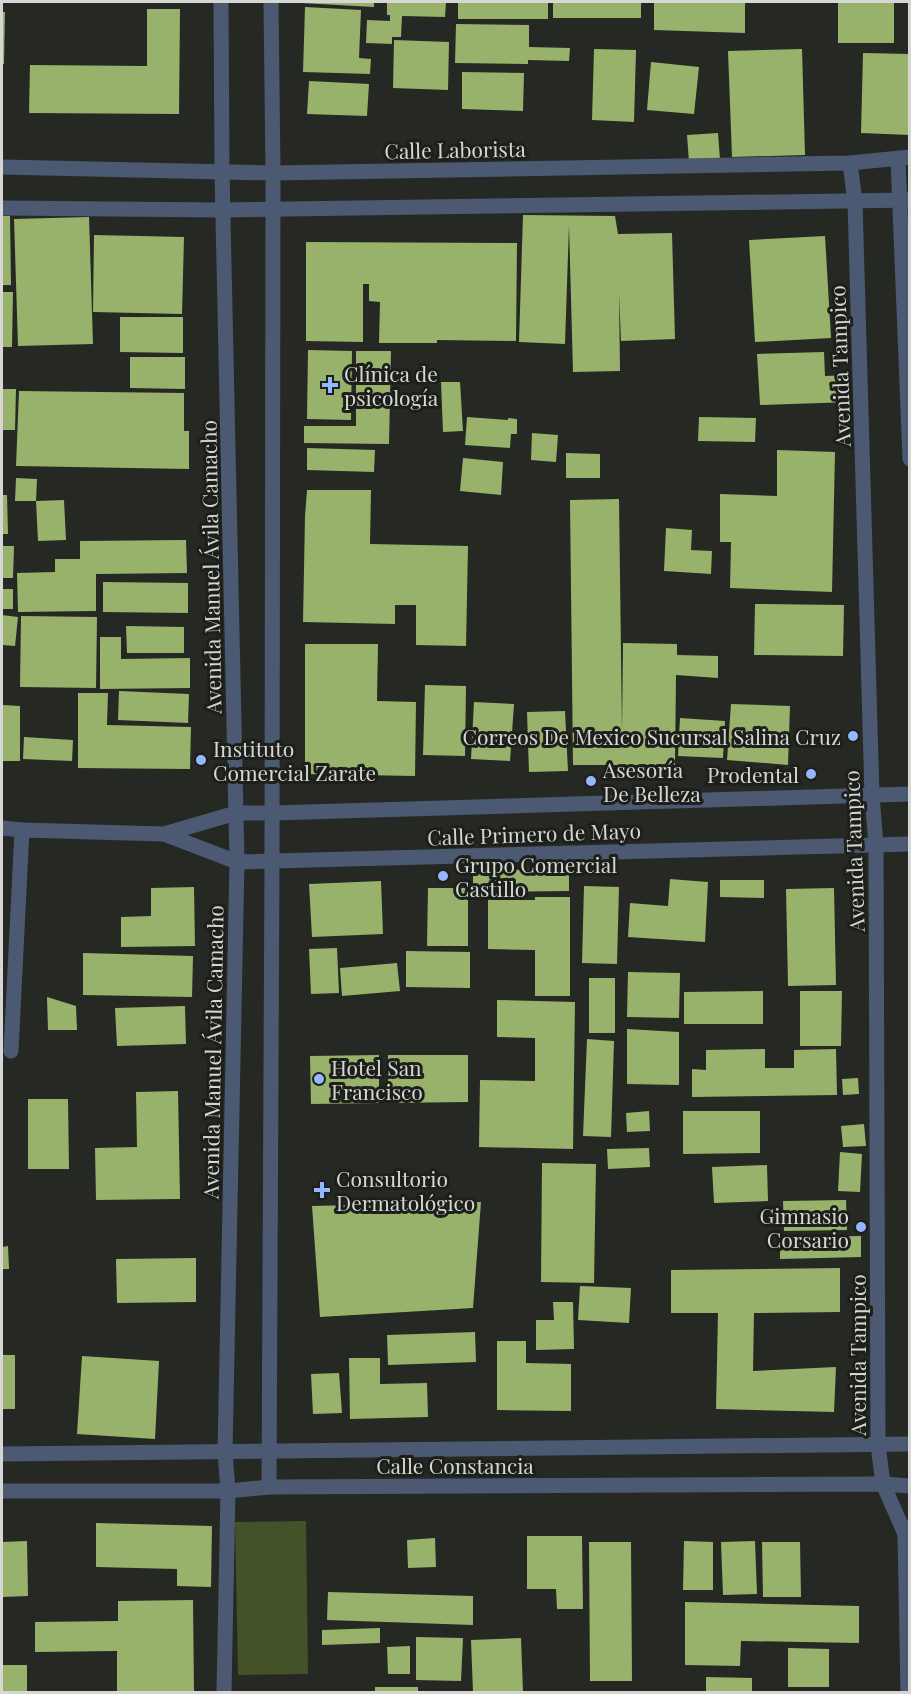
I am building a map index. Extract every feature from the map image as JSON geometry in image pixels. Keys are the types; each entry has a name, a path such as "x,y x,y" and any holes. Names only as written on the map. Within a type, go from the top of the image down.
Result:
{"street":[{"name":"Avenida Manuel Ávila Camacho","path":"221,2 222,172 237,862 225,1452 228,1491 224,1692"},
{"path":"269,1487 273,210 271,2"},
{"name":"Calle Laborista","path":"2,167 273,173 850,163 904,158"},
{"path":"904,158 909,459"},
{"name":"Avenida Tampico","path":"850,163 855,202 872,795 876,845 878,1445 883,1484 907,1529 908,1692"},
{"path":"2,208 273,210 905,201"},
{"name":"Calle Primero de Mayo","path":"2,828 164,834 236,813 909,794"},
{"path":"11,1051 22,830"},
{"name":"Calle Primero de Mayo","path":"164,834 237,862 909,844"},
{"name":"Calle Constancia","path":"2,1454 909,1444"},
{"name":"Calle Constancia","path":"2,1491 228,1491 269,1487 909,1485"}],"green space":[{"path":"306,1521 308,1674 238,1675 235,1522"}],"building":[{"path":"374,2 374,7 301,3"},
{"path":"387,2 446,2 445,17 402,16 401,37 392,37 392,44 366,43 367,20 390,21 390,15 387,15"},
{"path":"458,2 548,2 548,19 458,19"},
{"path":"553,2 641,2 641,18 553,18"},
{"path":"654,2 745,2 745,33 654,30"},
{"path":"838,2 894,2 894,43 838,43"},
{"path":"305,7 361,10 359,58 371,59 370,74 303,72"},
{"path":"147,9 180,9 179,114 29,113 30,65 147,66"},
{"path":"2,12 5,12 4,64 2,64"},
{"path":"456,24 529,25 529,47 570,48 569,61 528,60 528,64 455,63"},
{"path":"394,40 449,42 448,90 393,88"},
{"path":"594,49 636,50 634,122 592,120"},
{"path":"802,49 805,155 732,157 728,51"},
{"path":"863,53 910,54 910,135 861,133"},
{"path":"651,62 699,67 694,114 647,110"},
{"path":"462,72 524,73 523,111 462,109"},
{"path":"309,81 369,84 367,116 307,114"},
{"path":"718,133 720,160 689,162 687,135"},
{"path":"523,215 615,216 618,234 672,233 675,339 621,341 619,293 620,371 573,372 569,225 565,344 519,342"},
{"path":"2,216 10,216 11,285 2,285"},
{"path":"89,217 93,344 18,346 14,219"},
{"path":"94,235 184,237 182,314 93,312"},
{"path":"825,236 831,338 755,342 749,240"},
{"path":"306,242 517,243 516,341 437,340 437,343 379,343 380,302 369,301 369,284 363,284 363,342 306,341"},
{"path":"2,292 13,292 12,347 2,347"},
{"path":"120,317 183,317 183,353 120,352"},
{"name":"Clínica de psicología","path":"308,350 352,351 351,420 307,419"},
{"path":"356,351 391,351 389,444 304,443 304,426 356,426"},
{"path":"824,352 825,376 850,375 851,402 760,405 757,354"},
{"path":"130,357 185,357 185,389 130,388"},
{"path":"441,382 460,382 463,431 443,432"},
{"path":"2,389 16,389 15,430 2,430"},
{"path":"19,391 184,393 184,431 189,431 189,469 16,466"},
{"path":"467,417 517,419 517,434 511,434 510,448 465,445"},
{"path":"699,417 756,418 755,442 698,441"},
{"path":"532,433 558,435 556,462 531,460"},
{"path":"307,448 375,450 374,472 307,470"},
{"path":"777,450 835,452 832,592 730,588 731,542 720,542 720,494 777,496"},
{"path":"566,453 600,454 600,478 566,478"},
{"path":"463,458 503,462 501,495 460,491"},
{"path":"16,478 37,479 36,501 15,501"},
{"path":"307,490 371,490 370,544 468,546 466,646 416,645 416,605 395,605 395,624 303,622"},
{"path":"2,495 7,495 8,534 2,534"},
{"path":"619,499 622,731 623,643 677,644 677,655 718,656 718,678 676,675 675,765 573,765 570,500"},
{"path":"64,500 66,540 38,541 36,501"},
{"path":"666,528 692,530 691,550 712,551 711,574 664,571"},
{"path":"186,540 187,573 96,574 96,611 18,612 17,573 55,572 55,559 80,559 80,541"},
{"path":"2,546 14,546 13,578 2,578"},
{"path":"103,582 188,583 188,613 103,612"},
{"path":"2,589 13,589 13,609 2,609"},
{"path":"755,604 844,605 843,656 754,655"},
{"path":"2,615 18,617 15,646 2,645"},
{"path":"21,616 97,617 96,688 20,687"},
{"path":"126,626 184,627 184,653 127,653"},
{"path":"100,637 121,637 121,659 190,658 190,688 100,689"},
{"path":"305,644 378,644 377,701 416,702 415,776 305,774"},
{"path":"425,685 466,686 465,756 423,755"},
{"path":"119,691 189,694 188,723 118,720"},
{"path":"78,693 108,693 107,725 191,727 190,769 78,768"},
{"path":"474,702 514,704 510,761 471,759"},
{"path":"731,704 790,706 788,765 727,760"},
{"path":"2,705 20,706 20,761 2,761"},
{"path":"565,711 568,771 529,772 527,712"},
{"path":"680,718 725,721 723,758 678,756"},
{"path":"24,737 73,740 72,761 23,759"},
{"path":"569,869 569,891 473,892 473,870"},
{"path":"670,879 708,882 705,942 628,937 630,903 668,906"},
{"path":"720,880 764,880 764,898 720,897"},
{"path":"381,881 383,934 312,937 309,884"},
{"path":"584,886 619,887 617,964 582,963"},
{"path":"194,887 195,946 121,947 121,917 151,916 151,888"},
{"path":"428,888 468,888 468,946 427,946"},
{"path":"834,888 836,985 788,986 786,889"},
{"path":"535,897 570,897 570,996 535,996 535,950 488,949 488,900 535,900"},
{"path":"337,948 339,993 311,994 309,949"},
{"path":"406,951 470,952 470,988 406,987"},
{"path":"83,953 193,956 192,997 83,995"},
{"path":"397,963 400,991 342,996 340,968"},
{"path":"628,972 680,973 679,1018 627,1017"},
{"path":"589,978 615,978 615,1033 589,1033"},
{"path":"763,991 763,1024 684,1024 684,992"},
{"path":"800,991 842,991 841,1046 800,1046"},
{"path":"47,997 76,1006 77,1030 48,1030"},
{"path":"497,1000 575,1002 573,1149 479,1147 480,1080 535,1081 535,1038 497,1037"},
{"path":"185,1006 186,1044 117,1046 115,1008"},
{"path":"627,1029 679,1032 679,1085 627,1084"},
{"path":"587,1039 614,1041 611,1137 583,1136"},
{"path":"765,1049 765,1068 794,1068 794,1050 836,1049 837,1095 692,1097 692,1069 706,1070 706,1050"},
{"path":"379,1055 379,1103 311,1104 310,1056"},
{"path":"388,1055 468,1055 468,1102 388,1103"},
{"path":"858,1078 859,1094 843,1095 842,1079"},
{"path":"178,1091 180,1199 96,1200 95,1148 137,1147 136,1092"},
{"path":"28,1099 68,1099 69,1169 28,1169"},
{"path":"649,1111 650,1131 627,1132 626,1113"},
{"path":"683,1111 760,1111 760,1153 683,1154"},
{"path":"864,1124 866,1146 843,1147 841,1126"},
{"path":"649,1148 650,1167 608,1169 607,1149"},
{"path":"840,1152 862,1154 860,1192 838,1191"},
{"path":"542,1163 596,1164 594,1283 541,1282"},
{"path":"767,1165 768,1201 714,1203 712,1167"},
{"path":"846,1200 847,1230 784,1231 783,1201"},
{"path":"481,1202 473,1308 320,1317 312,1206"},
{"path":"861,1236 861,1257 780,1259 780,1238"},
{"path":"8,1246 9,1269 2,1269 2,1247"},
{"path":"196,1258 196,1302 117,1303 116,1259"},
{"path":"840,1268 840,1312 754,1313 753,1371 836,1367 834,1412 716,1409 718,1313 671,1313 671,1270"},
{"path":"580,1286 631,1288 629,1323 578,1320"},
{"path":"553,1302 573,1302 574,1349 536,1350 536,1320 554,1320"},
{"path":"475,1332 476,1362 388,1365 387,1335"},
{"path":"497,1341 526,1341 526,1363 571,1364 571,1411 497,1410"},
{"path":"2,1355 15,1355 15,1409 2,1409"},
{"path":"82,1356 159,1361 155,1439 77,1434"},
{"path":"349,1358 380,1358 380,1384 427,1383 428,1417 350,1419"},
{"path":"339,1373 342,1413 313,1414 311,1374"},
{"path":"96,1523 212,1526 211,1587 177,1586 177,1569 96,1567"},
{"path":"527,1536 582,1536 583,1609 557,1609 556,1589 527,1589"},
{"path":"435,1538 436,1567 408,1568 407,1540"},
{"path":"27,1541 28,1596 2,1597 2,1542"},
{"path":"684,1541 713,1542 713,1590 683,1590"},
{"path":"755,1541 757,1594 723,1595 721,1542"},
{"path":"589,1542 631,1542 632,1681 590,1681"},
{"path":"762,1542 800,1542 801,1597 763,1597"},
{"path":"328,1592 473,1596 473,1625 327,1620"},
{"path":"193,1600 194,1692 117,1692 117,1651 35,1652 35,1622 118,1621 118,1601"},
{"path":"685,1602 859,1606 859,1643 741,1641 740,1666 685,1665"},
{"path":"380,1628 380,1643 322,1645 322,1630"},
{"path":"416,1637 463,1638 461,1681 416,1680"},
{"path":"521,1638 523,1692 473,1692 471,1640"},
{"path":"410,1646 410,1674 388,1674 387,1647"},
{"path":"788,1648 829,1649 829,1687 788,1687"},
{"path":"2,1665 27,1665 27,1692 2,1692"},
{"path":"706,1677 752,1678 752,1692 706,1692"},
{"path":"375,1687 418,1687 418,1692 375,1692"}],"place":[{"name":"Clínica de psicología","path":"330,385"},
{"name":"Correos De Mexico Sucursal Salina Cruz","path":"853,736"},
{"name":"Instituto Comercial Zarate","path":"201,760"},
{"name":"Prodental","path":"811,774"},
{"name":"Asesoría De Belleza","path":"591,781"},
{"name":"Grupo Comercial Castillo","path":"443,876"},
{"name":"Hotel San Francisco","path":"319,1079"},
{"name":"Consultorio Dermatológico","path":"322,1190"},
{"name":"Gimnasio Corsario","path":"861,1227"}]}
